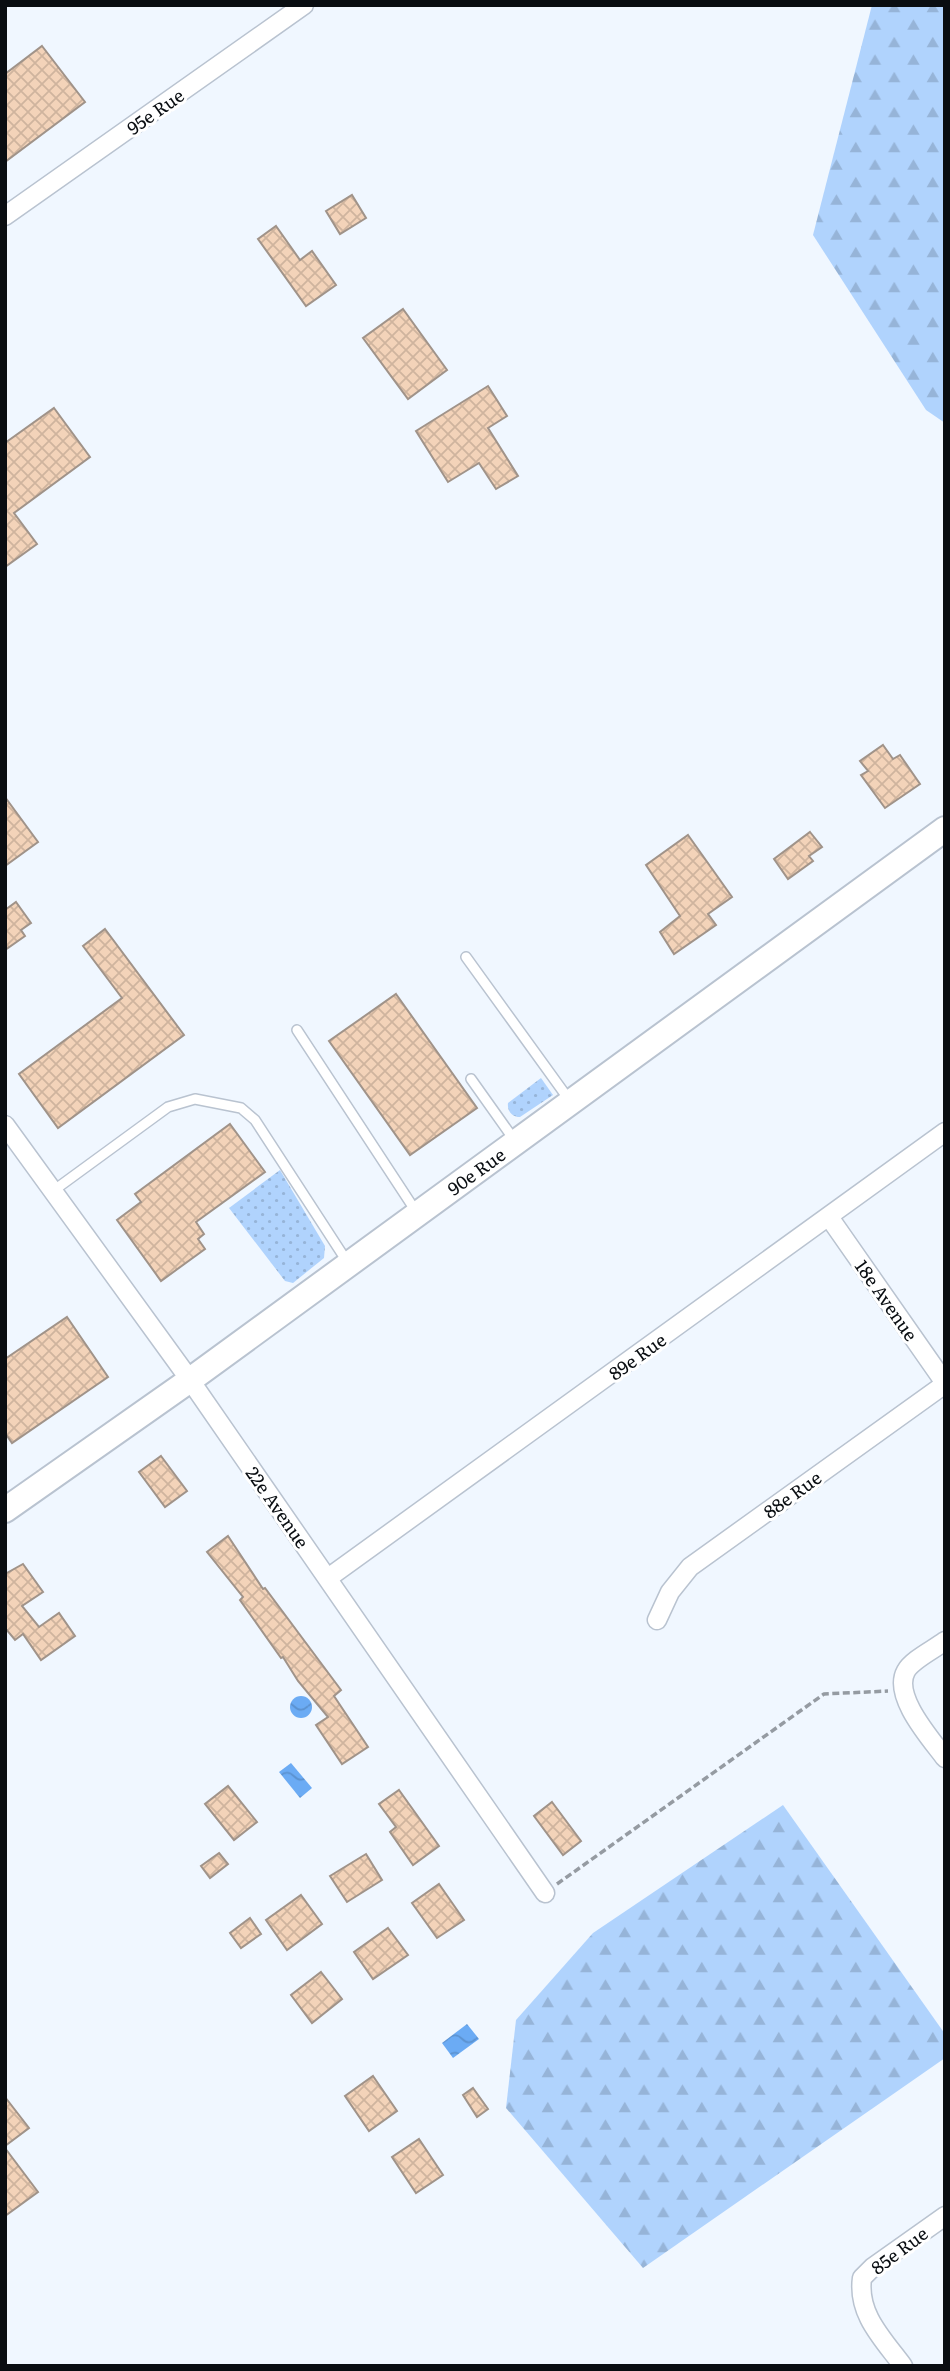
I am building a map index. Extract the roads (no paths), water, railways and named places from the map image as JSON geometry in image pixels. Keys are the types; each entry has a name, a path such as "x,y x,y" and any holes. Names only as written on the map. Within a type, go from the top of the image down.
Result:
{"street":[{"name":"95e Rue","path":"5,216 304,5"},
{"name":"90e Rue","path":"5,1510 190,1380 945,830"},
{"name":"22e Avenue","path":"5,1125 190,1380 545,1893"},
{"name":"89e Rue","path":"328,1578 945,1132"},
{"name":"18e Avenue","path":"829,1217 945,1383"},
{"name":"88e Rue","path":"657,1620 670,1592 690,1567 945,1383"},
{"path":"945,1642 907,1669 903,1685 906,1702 945,1758"},
{"name":"85e Rue","path":"903,2366 863,2306 862,2278 873,2267 945,2216"}],"lane":[{"path":"466,957 571,1102"},
{"path":"297,1030 418,1214"},
{"path":"471,1079 516,1143"},
{"path":"53,1191 168,1107 195,1099 242,1108 254,1120 349,1264"}],"water":[{"path":"301,1696 309,1699 312,1707 309,1715 301,1718 293,1715 290,1707 293,1699"},
{"path":"291,1763 312,1788 300,1798 279,1772"},
{"path":"467,2024 479,2039 453,2058 442,2043"}]}
